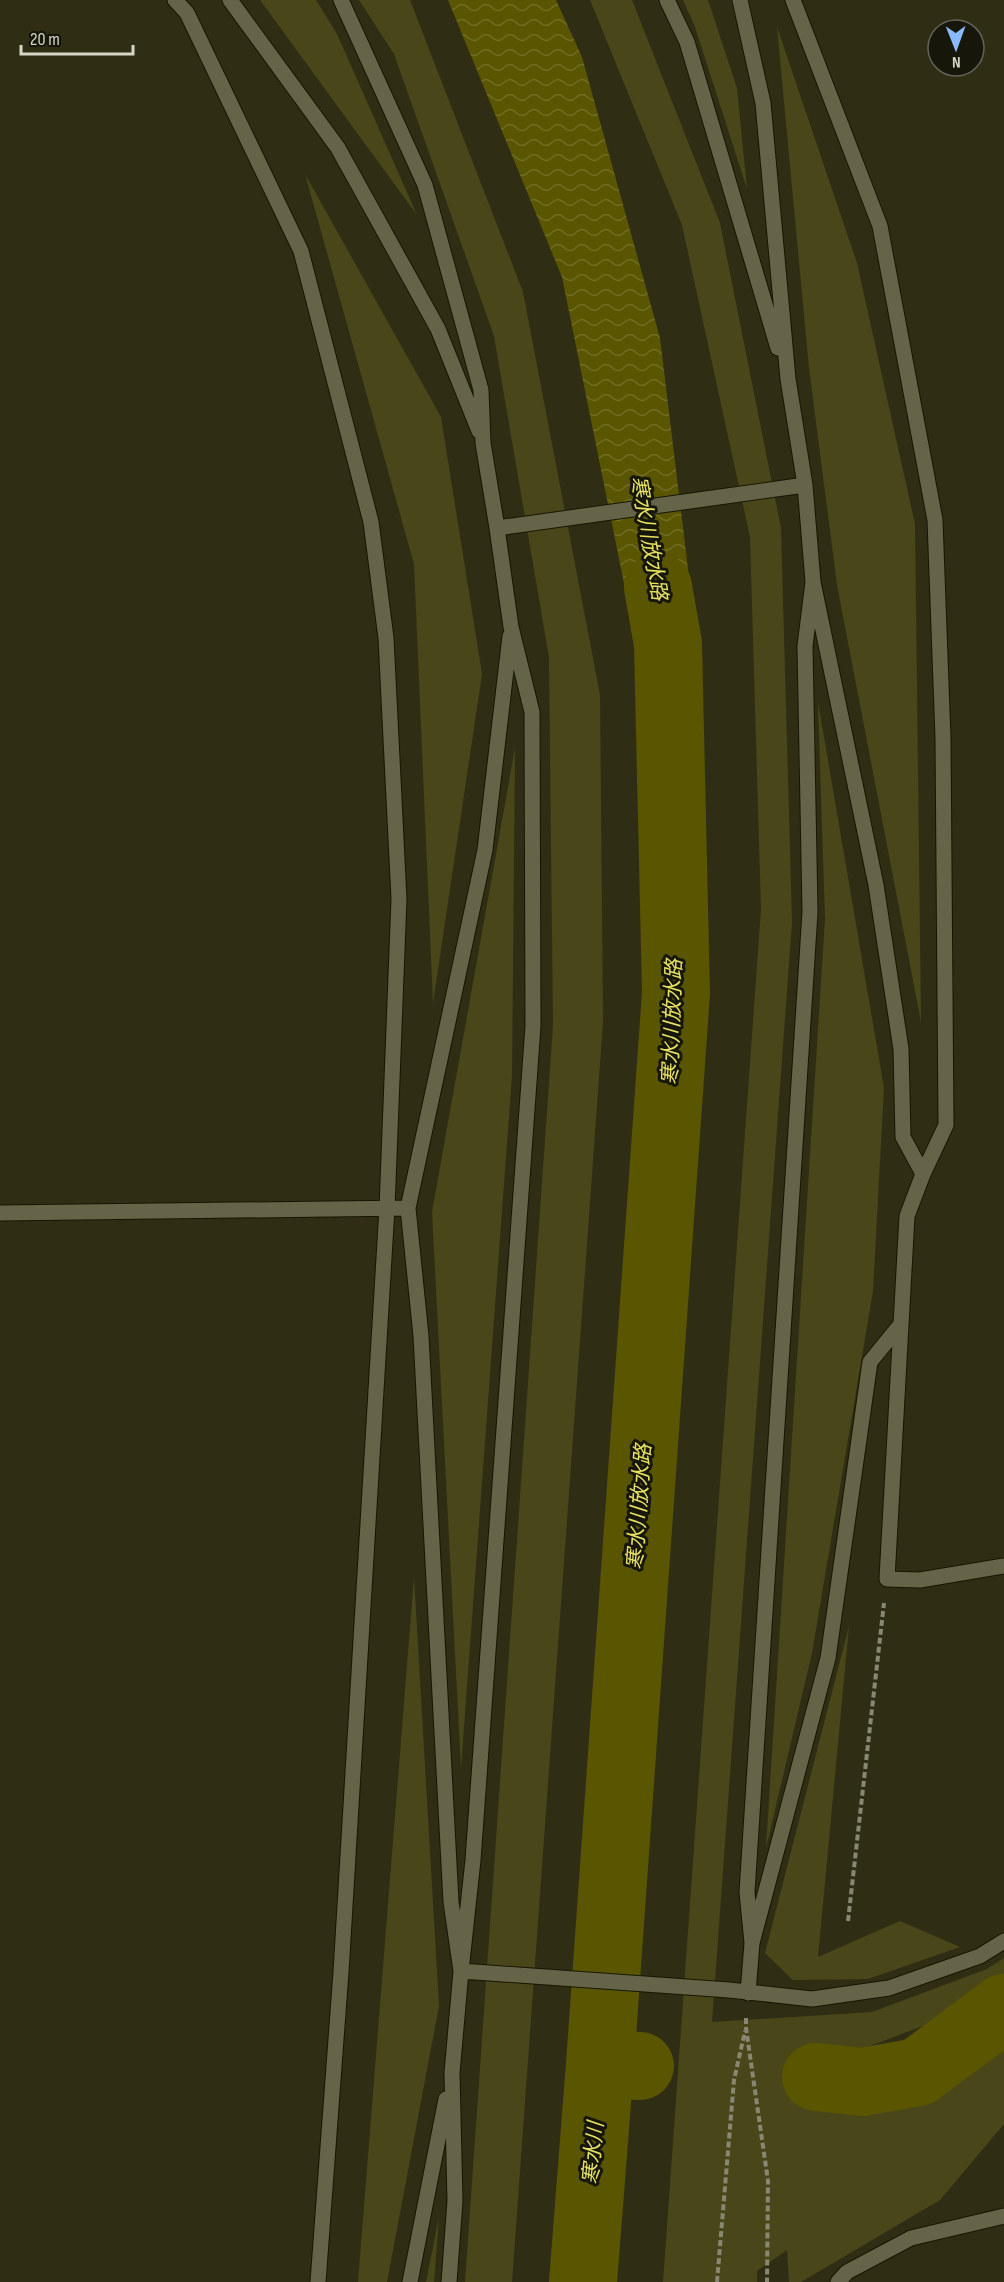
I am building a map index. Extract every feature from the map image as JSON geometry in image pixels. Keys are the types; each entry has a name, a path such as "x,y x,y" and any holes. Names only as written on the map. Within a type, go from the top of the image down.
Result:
{"street":[{"path":"175,0 187,13 301,251 371,522 386,638 399,899 387,1208 341,1972 318,2282"},
{"path":"230,0 338,148 438,329 483,442 504,527 511,627 532,712 533,1026 473,1860 468,1972 452,2073 410,2282"},
{"path":"340,0 425,185 481,390 483,442"},
{"path":"667,0 687,42 788,379"},
{"path":"740,0 763,104 788,379 806,485 813,582 876,885 901,1049 903,1137 923,1174"},
{"path":"793,0 880,226 935,520 943,738 946,1125 923,1174 907,1216 887,1579 920,1580 1004,1566"},
{"path":"504,527 806,485"},
{"path":"748,1993 752,1943 747,1892 810,912 805,646 813,582"},
{"path":"468,1972 451,1902 422,1336 408,1208 485,850 511,627"},
{"path":"0,1213 408,1208"},
{"path":"752,1943 828,1658 870,1362 901,1324"},
{"path":"468,1972 729,1990 812,1999 889,1989 980,1956 1004,1941"},
{"path":"449,2282 455,2201 452,2073"},
{"path":"838,2282 847,2272 911,2238 1004,2216"}],"path":[{"path":"848,1921 887,1579"},
{"path":"717,2282 734,2080 746,2028 748,1993"},
{"path":"746,2028 768,2181 767,2282"}],"shaded area":[{"path":"260,0 316,0 337,34 417,215"},
{"path":"359,0 410,0 523,292 600,695 603,1022 512,2282 465,2282 553,1026 549,657 494,336 394,54"},
{"path":"590,0 632,0 720,223 781,528 792,922 712,2022 872,2012 987,1969 1004,1958 1004,1982 955,2014 803,2071 803,2086 854,2114 924,2097 1004,2048 1004,2124 940,2200 801,2282 789,2282 787,2250 757,2271 757,2282 663,2282 761,909 750,537 682,225"},
{"path":"683,0 708,0 737,88 747,189 695,27"},
{"path":"777,27 857,263 915,524 921,1022 837,585 809,368"},
{"path":"305,174 441,417 482,674 433,1003 414,564"},
{"path":"818,702 884,1088 873,1291 812,1653 766,1848 825,919"},
{"path":"515,748 512,1075 461,1768 432,1212"},
{"path":"414,1577 439,2006 387,2282 358,2282"},
{"path":"849,1626 818,1957 900,1921 960,1947 868,1979 793,1980 765,1953"},
{"path":"439,2217 434,2282 426,2282"}],"water":[{"path":"448,0 556,0 582,57 660,338 701,676 644,682 562,277"}],"waterway":[{"name":"寒水川放水路","path":"600,2064 676,993 668,644 658,587"},
{"name":"寒水川","path":"816,2077 863,2082 918,2072 1004,2008"},
{"name":"寒水川","path":"583,2282 600,2064 640,2066"}]}
